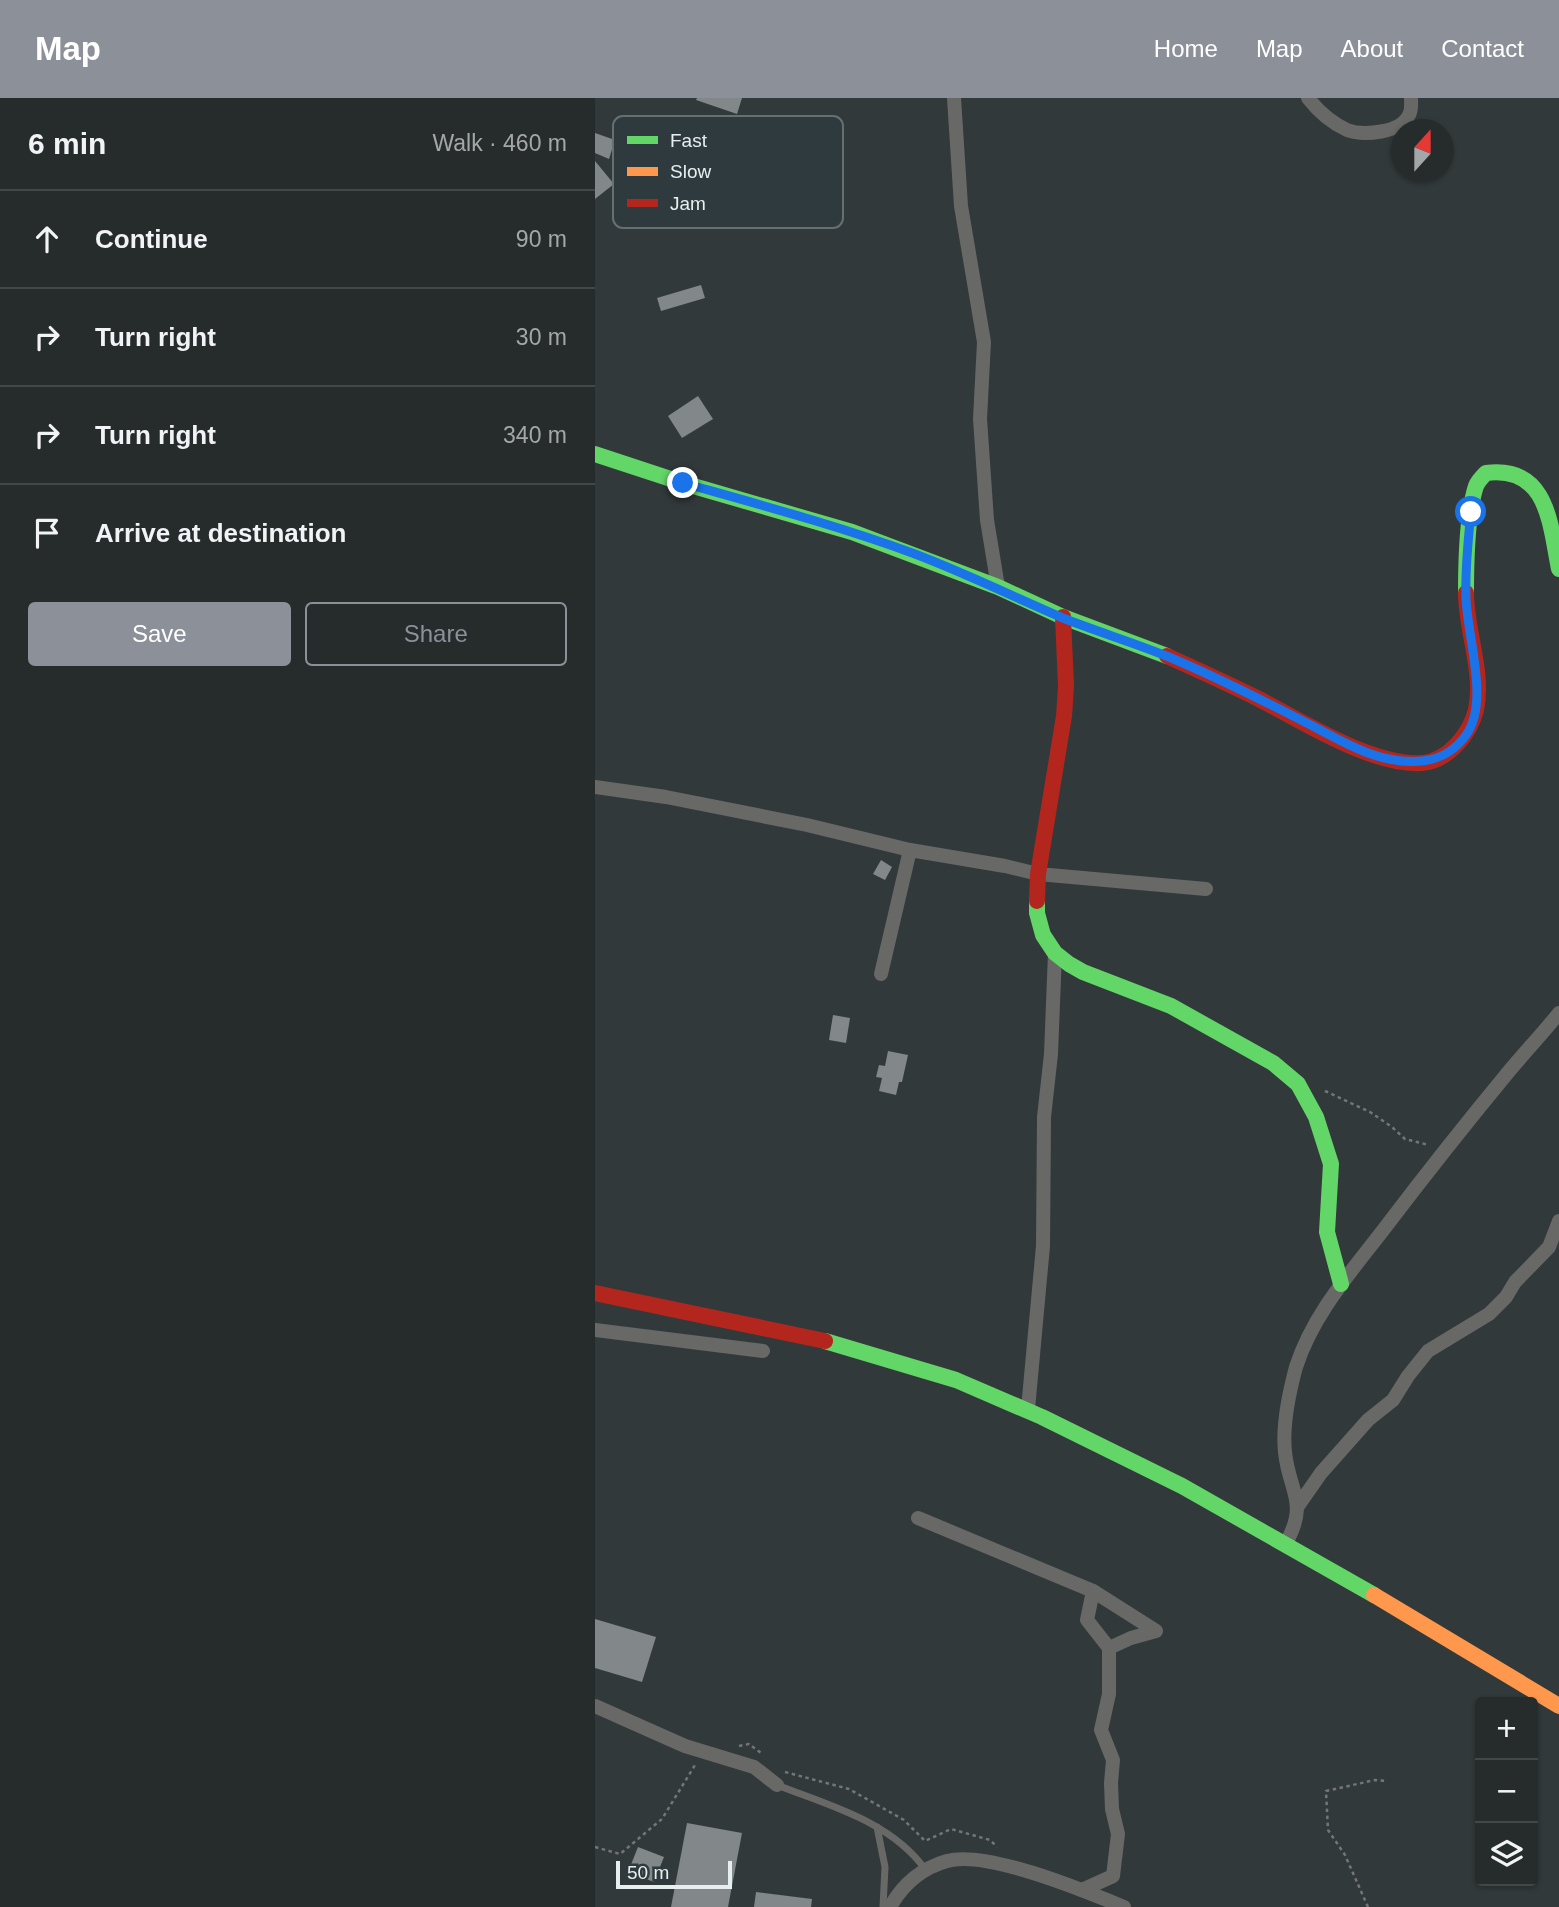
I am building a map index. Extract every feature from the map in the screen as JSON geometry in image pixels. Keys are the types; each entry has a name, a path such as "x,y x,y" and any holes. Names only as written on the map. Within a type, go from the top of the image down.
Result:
{"street":[{"path":"954,98 961,206 984,342 980,419 986,520 997,587"},
{"path":"1308,98 1317,109 1336,123 1357,133 1381,131 1404,121 1409,115 1411,98"},
{"path":"595,454 683,483 852,532 997,587 1063,617 1167,656 1343,742 1387,759 1423,763 1449,752 1467,734 1476,709 1477,682 1466,600 1466,565 1474,496 1477,483 1486,474 1502,471 1516,475 1532,485 1542,498 1548,513 1559,569"},
{"path":"1063,617 1066,686 1064,716 1038,874 1037,913 1043,934 1055,953 1083,972 1145,994 1188,1015 1273,1063 1289,1074 1303,1089 1326,1142 1331,1161 1326,1230 1330,1253 1341,1284"},
{"path":"595,787 677,799 807,825 910,850 1038,874 1206,889"},
{"path":"881,974 910,850"},
{"path":"1028,1409 1043,1246 1043,1149 1051,1054 1055,953"},
{"path":"1286,1543 1298,1516 1285,1450 1287,1415 1296,1368 1308,1336 1341,1284 1446,1149 1559,1013"},
{"path":"1298,1506 1321,1474 1369,1420 1393,1400 1428,1351 1489,1314 1506,1297 1515,1282 1549,1247 1559,1221"},
{"path":"595,1293 801,1335 878,1355 957,1381 1028,1409 1195,1492 1286,1543 1559,1706"},
{"path":"595,1330 763,1351"},
{"path":"918,1518 1093,1591 1156,1631 1109,1648"},
{"path":"1082,1890 1113,1875 1118,1833 1112,1809 1113,1760 1101,1730 1109,1694 1109,1648 1087,1620 1093,1591"},
{"path":"595,1706 685,1746 754,1767 781,1779"},
{"path":"890,1907 898,1893 925,1869 950,1860 980,1860 1082,1890 1124,1907"}],"lane":[{"path":"781,1779 877,1827 912,1852 925,1869"},
{"path":"877,1827 885,1867 883,1907"}],"path":[{"path":"1303,1089 1324,1090 1359,1106 1392,1127 1405,1139 1446,1149"},
{"path":"738,1746 749,1744 767,1758"},
{"path":"595,1847 620,1854 662,1819 703,1751"},
{"path":"781,1779 849,1789 904,1820 925,1841 951,1829 990,1840 1000,1850"},
{"path":"1368,1907 1345,1855 1328,1830 1326,1791 1375,1780 1386,1781"}],"building":[{"path":"742,98 737,114 696,100"},
{"path":"595,133 613,139 609,159 595,153"},
{"path":"595,161 613,185 595,199"},
{"path":"701,285 705,298 661,311 657,298"},
{"path":"698,396 713,419 682,438 668,416"},
{"path":"881,860 892,867 885,880 873,874"},
{"path":"833,1015 850,1018 846,1043 829,1040"},
{"path":"888,1051 908,1055 896,1095 879,1091 882,1078 876,1077 879,1065 885,1066"},
{"path":"595,1619 656,1637 642,1682 595,1668"},
{"path":"687,1823 742,1833 728,1907 671,1907"},
{"path":"638,1847 664,1857 654,1882 628,1872"},
{"path":"756,1892 812,1899 811,1907 754,1907"}],"traffic: fast":[{"path":"595,454 683,483 852,532 998,587 1063,617 1167,656"},
{"path":"1466,593 1471,510 1476,486 1486,473 1507,473 1522,478 1534,488 1548,517 1559,569"},
{"path":"1037,901 1043,935 1055,953 1069,964 1171,1006 1273,1063 1298,1084 1316,1117 1331,1164 1327,1232 1341,1284"},
{"path":"825,1341 956,1380 1042,1417 1182,1486 1374,1595"}],"traffic: slow":[{"path":"1374,1595 1559,1706"}],"traffic: jam":[{"path":"1167,656 1248,693 1360,750 1402,762 1432,761 1457,745 1469,728 1476,710 1478,681 1466,593"},
{"path":"1037,901 1038,874 1064,716 1066,686 1063,617"},
{"path":"595,1293 825,1341"}],"route":[{"path":"683,483 852,532 916,555 1063,617 1167,656 1343,742 1387,759 1423,763 1449,752 1467,734 1476,709 1477,682 1466,600 1471,512"}]}
